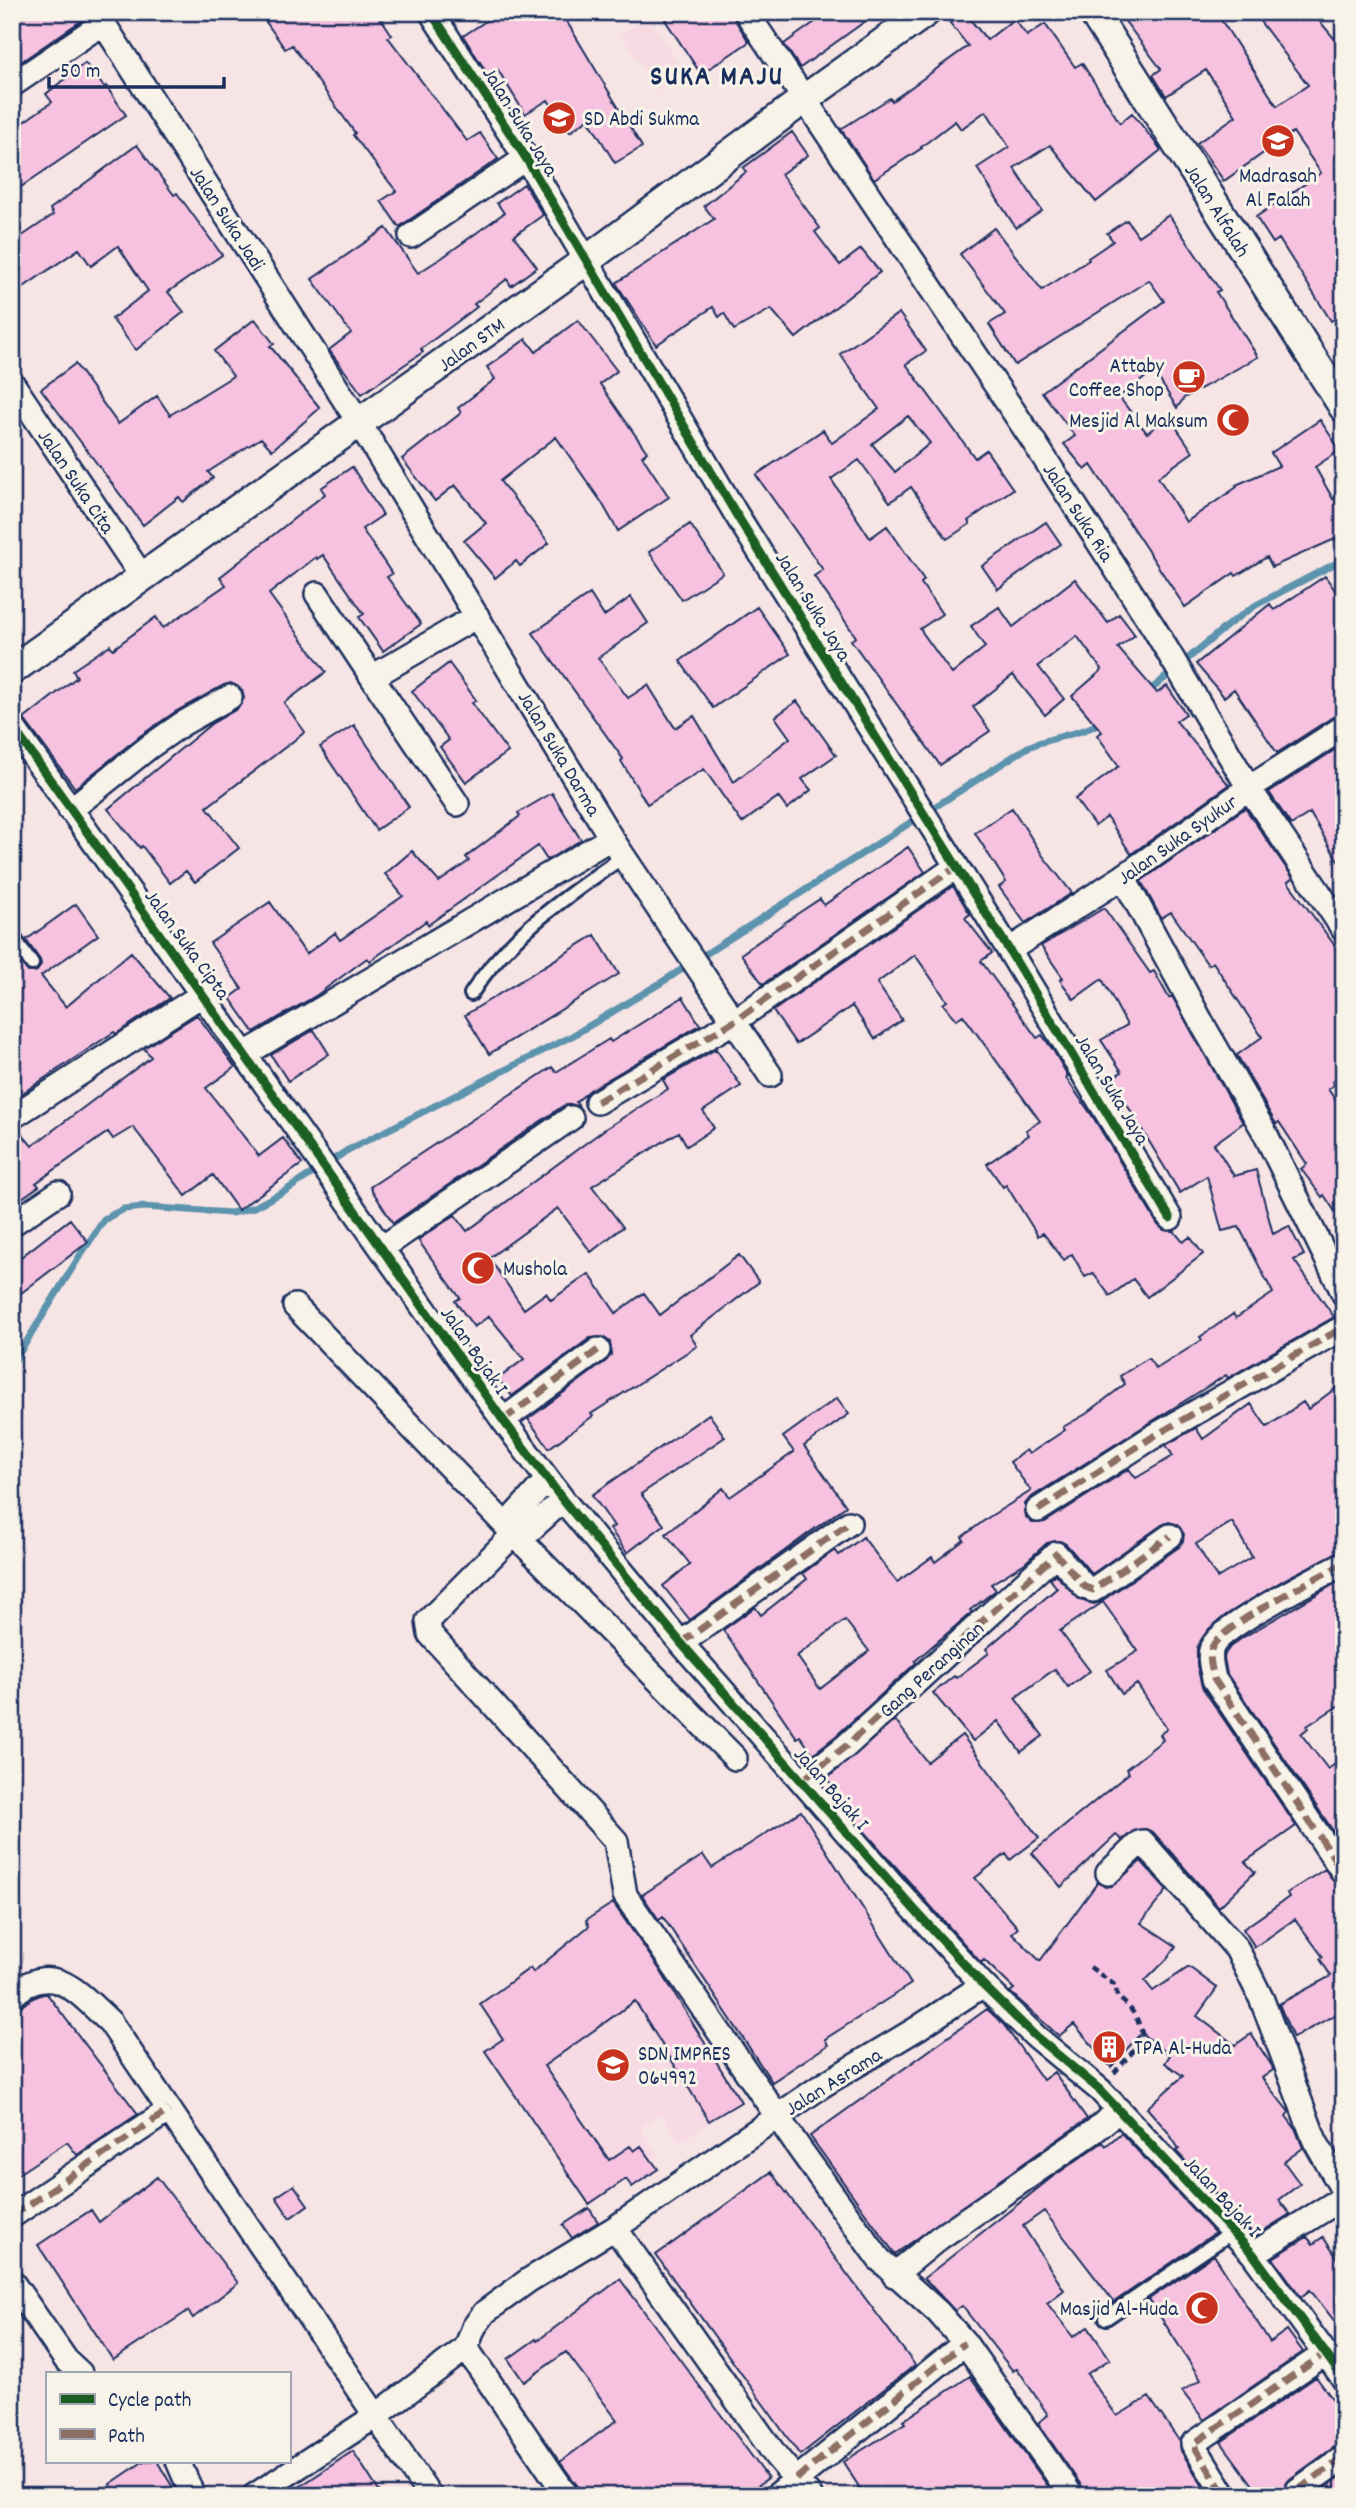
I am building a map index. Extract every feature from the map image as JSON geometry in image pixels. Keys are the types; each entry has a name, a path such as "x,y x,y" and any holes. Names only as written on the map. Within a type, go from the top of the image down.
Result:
{"street":[{"name":"Jalan Suka Jaya","path":"431,12 526,158 736,514 1009,950 1170,1218"},
{"name":"Jalan Suka Ria","path":"746,12 925,277 1154,628 1249,788 1344,930"},
{"name":"Jalan STM","path":"12,670 360,424 926,12"},
{"name":"Jalan Alfalah","path":"1093,12 1344,408"},
{"path":"12,85 100,18"},
{"name":"Jalan Suka Jadi","path":"100,18 360,424"},
{"path":"411,236 526,158"},
{"name":"Jalan Suka Cita","path":"12,383 143,578"},
{"name":"Jalan Suka Darma","path":"360,424 617,847 770,1075"},
{"path":"317,594 457,804"},
{"path":"372,677 477,616"},
{"path":"70,810 149,747 182,724 230,697"},
{"name":"Jalan Suka Cipta","path":"12,726 335,1183"},
{"name":"Jalan Suka Syukur","path":"1009,950 1123,877 1249,788 1344,727"},
{"path":"245,1054 617,847"},
{"path":"597,1102 733,1022 956,867"},
{"path":"1123,877 1264,1131 1344,1294"},
{"path":"17,1114 203,995"},
{"path":"382,1248 571,1118"},
{"name":"Jalan Bajak I","path":"335,1183 547,1480 681,1643 983,1985 1035,2036 1100,2090 1253,2254 1344,2379"},
{"path":"12,1224 58,1193"},
{"path":"295,1306 734,1758"},
{"path":"1038,1510 1151,1438 1344,1327"},
{"path":"503,1420 597,1350"},
{"path":"514,1534 515,1515 547,1480"},
{"path":"254,2496 377,2415 466,2348 474,2327 485,2312 529,2280 615,2228 778,2116 625,1895 616,1841 430,1634 428,1621 514,1534 530,1530 563,1500"},
{"path":"681,1643 849,1523"},
{"name":"Gang Peranginan","path":"803,1780 846,1746 1056,1554 1085,1587 1093,1590 1170,1536"},
{"path":"1344,1563 1230,1629 1213,1645 1209,1657 1214,1679 1344,1873"},
{"path":"1108,1873 1143,1842 1237,1949 1262,2000 1315,2141 1344,2194 1253,2254"},
{"path":"12,1996 25,1984 48,1979 68,1984 110,2022 430,2496"},
{"name":"Jalan Asrama","path":"983,1985 778,2116 879,2259 938,2312 965,2343 1072,2496"},
{"path":"12,2216 169,2110"},
{"path":"894,2274 939,2238 1093,2132 1119,2110"},
{"path":"615,2228 776,2456 803,2487"},
{"path":"12,2282 66,2360 79,2372"},
{"path":"776,2496 803,2487 965,2343"},
{"path":"466,2348 567,2496"},
{"path":"1224,2494 1193,2444 1326,2353"},
{"path":"1298,2490 1344,2457"},
{"path":"178,2462 193,2496"}],"lane":[{"path":"471,994 495,959 617,847"},
{"path":"12,935 32,964"},
{"path":"1106,2318 1232,2232"}],"path":[{"path":"1090,1967 1116,1986 1117,1997 1131,2007 1139,2021 1143,2037 1100,2090"}],"shaded area":[{"path":"649,17 684,73 656,90 621,34"},
{"name":"SDN IMPRES 064992","path":"636,1939 739,2092 706,2113 711,2121 680,2142 661,2114 640,2128 658,2155 628,2175 589,2190 487,2039"}],"building":[{"path":"30,12 77,12 82,20 12,68 12,24"},
{"path":"259,12 377,12 392,35 388,37 467,141 480,133 498,159 399,227 381,201 396,191 353,135 355,133 292,45 285,49"},
{"path":"500,12 561,12 642,147 615,163 588,119 570,132 548,100 525,114 498,70 489,76 463,36"},
{"path":"676,12 730,12 749,42 701,74 665,20"},
{"path":"829,12 878,12 800,68 784,44"},
{"path":"964,12 987,40 1014,19 1027,36 1045,24 1075,67 1082,63 1120,123 1132,113 1161,150 1096,202 1050,145 1014,168 1042,211 1016,228 977,168 1009,147 986,111 961,129 955,121 922,148 874,179 841,129 890,98 892,101 968,46 950,23"},
{"path":"1118,12 1216,12 1277,106 1308,85 1253,12 1312,12 1344,50 1344,313 1331,321 1279,239 1273,243 1256,217 1321,173 1293,132 1224,181 1197,143 1236,116 1206,70 1166,96 1153,75 1161,69"},
{"path":"85,63 104,87 106,86 126,115 12,193 12,130 52,102 46,94"},
{"path":"792,132 808,155 781,174 820,228 815,232 840,265 861,249 880,272 796,338 771,309 734,330 724,313 719,317 713,307 656,345 616,283 714,219 704,206 746,172 743,168"},
{"path":"137,145 174,195 177,193 222,255 168,292 184,312 136,350 112,319 148,291 118,246 91,266 79,249 12,295 12,243 53,215 50,209"},
{"path":"524,184 543,215 514,236 537,267 511,286 507,279 474,304 477,307 421,349 423,352 362,394 329,350 351,333 312,279 386,228 418,273 504,213 497,203"},
{"path":"1169,215 1220,290 1216,292 1258,357 1184,398 1177,408 1154,371 1119,397 1147,433 1169,417 1193,452 1158,477 1186,522 1237,487 1236,485 1279,466 1271,453 1320,420 1340,450 1315,467 1333,499 1344,492 1344,535 1272,567 1267,557 1236,576 1234,573 1185,607 1091,465 1085,470 1064,444 1075,436 1042,392 1164,301 1149,280 1015,365 989,324 1005,314 960,254 994,228 1042,290 1113,241 1107,233 1127,220 1138,236"},
{"path":"899,313 926,351 906,364 975,458 986,450 1013,489 947,539 911,487 890,502 859,460 831,479 870,538 887,526 924,580 921,583 942,614 920,629 952,674 985,647 971,626 999,607 1013,627 1075,579 1108,623 1119,614 1135,635 1118,648 1157,693 1167,686 1186,714 1176,721 1229,785 1131,854 1107,817 1095,826 1075,799 1119,766 1097,735 1102,732 1072,696 1102,670 1077,636 1038,666 1064,699 1045,715 1013,675 973,707 990,731 940,765 851,640 856,637 814,576 823,570 756,475 823,430 832,443 879,409 840,354","holes":["908,416 930,443 895,472 872,444"]},
{"path":"255,319 274,344 270,346 320,408 272,450 261,438 208,472 213,478 183,502 179,497 143,525 41,389 75,364 118,424 157,396 170,415 233,376 214,351"},
{"path":"578,320 617,371 600,384 647,452 642,456 669,497 618,531 556,437 500,481 549,543 520,566 516,561 495,578 464,541 486,523 455,485 435,501 402,459 461,413 458,408 495,379 487,367 526,339 536,352"},
{"path":"352,467 383,515 362,529 392,574 387,577 421,624 383,651 359,617 364,614 323,555 317,559 316,557 269,594 326,672 284,703 305,732 207,807 239,848 195,882 186,871 170,883 142,846 140,848 108,809 211,724 237,709 244,698 242,690 231,683 224,685 175,712 75,788 24,719 77,677 73,670 110,645 113,649 156,617 163,628 226,585 220,577 325,494 321,488"},
{"path":"1046,522 1061,544 998,589 982,566"},
{"path":"690,524 723,573 682,600 649,552"},
{"path":"1325,576 1344,603 1344,713 1336,715 1277,753 1234,689 1224,697 1196,664 1270,604 1274,610"},
{"path":"590,594 604,616 631,597 648,623 598,658 628,698 648,685 675,728 694,716 734,782 790,738 775,717 797,701 836,755 802,779 811,790 787,809 778,797 742,823 704,769 647,804 621,761 623,759 533,633"},
{"path":"757,607 790,654 713,708 680,661"},
{"path":"449,663 476,700 472,703 508,752 466,782 440,747 449,740 412,691"},
{"path":"354,725 409,807 376,830 320,747"},
{"path":"1344,744 1344,871 1310,813 1291,825 1269,792"},
{"path":"552,793 581,840 547,860 538,846 428,925 426,921 370,961 367,958 317,995 254,1032 230,998 242,989 210,943 270,902 306,954 335,933 340,940 403,896 385,874 412,851 439,882 469,861 466,857 520,816 518,813"},
{"path":"1012,808 1043,856 1072,893 1025,923 999,887 1006,882 975,833"},
{"path":"1245,808 1293,878 1288,882 1344,958 1344,1074 1332,1082 1334,1085 1328,1089 1344,1113 1344,1225 1324,1195 1322,1197 1301,1169 1307,1164 1279,1122 1276,1124 1237,1055 1262,1037 1213,962 1208,965 1171,912 1161,918 1141,881"},
{"path":"908,847 925,872 763,984 741,954 820,899 824,905"},
{"path":"953,886 970,914 965,918 992,953 981,961 1037,1038 1042,1035 1053,1050 1068,1076 1066,1078 1093,1117 1158,1225 1164,1230 1174,1231 1183,1242 1190,1237 1203,1254 1147,1297 1133,1279 1110,1296 1093,1273 1085,1277 1072,1254 1064,1260 1043,1233 1038,1236 1006,1185 1003,1187 987,1164 1029,1135 1026,1130 1040,1121 963,1015 956,1020 943,1004 947,1001 915,955 877,983 902,1020 875,1039 852,1006 796,1044 773,1011"},
{"path":"76,904 98,935 41,976 66,1007 131,952 170,998 12,1100 12,951 28,972 37,971 40,960 26,940"},
{"path":"1104,908 1150,973 1154,971 1169,998 1172,996 1243,1123 1214,1144 1234,1176 1256,1170 1273,1234 1289,1226 1304,1255 1294,1260 1334,1317 1228,1378 1226,1375 1030,1498 1025,1504 1026,1517 1032,1523 1045,1522 1129,1469 1136,1478 1173,1456 1166,1445 1196,1428 1203,1439 1251,1404 1267,1427 1303,1402 1308,1409 1344,1382 1344,1549 1287,1578 1226,1615 1209,1629 1197,1647 1197,1665 1202,1687 1296,1826 1245,1862 1255,1872 1219,1907 1154,1833 1146,1829 1135,1830 1122,1840 1116,1835 1061,1887 1032,1853 1129,1773 1126,1769 1163,1740 1160,1734 1167,1729 1137,1684 1122,1694 1107,1670 1138,1651 1103,1602 1060,1631 1090,1671 1068,1687 1055,1669 1015,1698 1043,1736 1021,1752 998,1721 973,1741 933,1693 989,1653 986,1649 1057,1588 1050,1579 1055,1574 1080,1600 1094,1604 1100,1602 1179,1547 1184,1534 1176,1524 1169,1522 1162,1525 1092,1574 1066,1544 1060,1541 1047,1543 1025,1563 991,1584 996,1590 970,1610 972,1612 813,1754 800,1736 797,1738 723,1630 755,1607 761,1615 807,1579 803,1573 835,1550 839,1555 863,1537 897,1582 932,1557 935,1562 989,1517 1031,1491 1010,1462 1026,1450 1029,1454 1065,1430 1063,1427 1086,1414 1125,1384 1120,1376 1148,1358 1156,1369 1202,1340 1200,1337 1233,1314 1236,1318 1273,1293 1239,1227 1222,1231 1207,1176 1180,1193 1111,1078 1122,1072 1101,1040 1127,1025 1102,979 1074,999 1041,946","holes":["1232,1522 1252,1557 1217,1578 1196,1544","845,1620 869,1651 820,1689 797,1656"]},
{"path":"595,935 619,974 489,1054 465,1015"},
{"path":"683,997 700,1025 590,1090 576,1102 579,1107 571,1104 563,1106 393,1223 370,1187 552,1067 556,1072 609,1039 611,1042"},
{"path":"197,1015 235,1067 206,1088 259,1156 283,1138 302,1164 238,1210 213,1175 186,1196 133,1127 113,1139 108,1132 36,1183 39,1186 12,1205 12,1127 17,1128 32,1146 151,1057 144,1048"},
{"path":"314,1030 329,1054 288,1081 271,1055"},
{"path":"716,1049 741,1086 703,1111 714,1128 687,1146 679,1132 592,1186 623,1227 591,1252 558,1208 489,1258 524,1309 546,1293 551,1300 589,1274 616,1313 644,1293 660,1315 739,1255 759,1282 690,1335 697,1346 591,1414 593,1416 549,1448 528,1419 606,1361 611,1355 610,1342 603,1337 590,1338 512,1396 498,1379 524,1359 489,1316 474,1327 455,1301 460,1298 418,1240 455,1215 467,1231 605,1129 668,1089 663,1080"},
{"path":"70,1219 88,1242 12,1300 12,1264"},
{"path":"837,1398 849,1414 804,1446 846,1506 690,1620 663,1586 690,1564 666,1534 723,1488 730,1497 794,1452 783,1437"},
{"path":"709,1414 725,1437 641,1494 664,1525 627,1553 610,1529 614,1526 592,1495"},
{"path":"1338,1582 1344,1595 1344,1624 1336,1628 1344,1641 1344,1702 1307,1726 1301,1734 1328,1769 1344,1758 1344,1847 1227,1674 1224,1658 1230,1647 1242,1638"},
{"path":"895,1720 927,1762 962,1735 1039,1838 1010,1860 1006,1854 975,1878 1018,1928 1012,1933 1040,1961 1098,1882 1105,1887 1112,1886 1141,1861 1167,1890 1141,1923 1176,1946 1145,1981 1153,1991 1189,1967 1217,1988 1197,2016 1235,2045 1251,2034 1272,2066 1273,2070 1262,2078 1289,2112 1286,2116 1295,2128 1303,2148 1284,2162 1300,2184 1279,2200 1290,2214 1255,2236 1176,2151 1179,2149 1168,2132 1147,2108 1183,2076 1165,2063 1170,2055 1141,2033 1111,2067 1074,2024 1059,2036 1010,1992 1014,1989 984,1960 981,1963 850,1815 853,1812 828,1780"},
{"path":"801,1811 911,1984 825,2039 828,2045 772,2082 663,1917 659,1920 642,1895 703,1855 712,1868"},
{"path":"1325,1869 1333,1881 1344,1887 1344,2010 1293,2038 1279,2004 1331,1976 1320,1959 1323,1957 1295,1919 1255,1947 1243,1929 1289,1897 1287,1893"},
{"path":"613,1903 660,1970 741,2102 709,2121 635,2001 544,2066 609,2160 630,2146 634,2151 641,2146 658,2169 632,2187 626,2179 589,2204 485,2051 503,2039 480,2004 530,1968 533,1972 589,1926 586,1920"},
{"path":"47,1994 138,2114 77,2155 67,2142 12,2178 12,2013"},
{"path":"987,2009 1004,2025 1043,2080 1054,2072 1087,2119 895,2254 810,2136"},
{"path":"1121,2133 1215,2233 1114,2302 1044,2211 1023,2226 1064,2290 1047,2303 1073,2337 1088,2327 1110,2359 1087,2374 1117,2416 1149,2397 1180,2442 1181,2451 1209,2496 1086,2496 1038,2423 1048,2415 1017,2368 1013,2371 962,2306 955,2311 924,2278 1051,2178 1103,2142 1106,2146"},
{"path":"771,2172 915,2365 800,2455 656,2255"},
{"path":"157,2177 238,2283 193,2318 188,2311 113,2360 38,2245 91,2210 99,2222"},
{"path":"294,2185 308,2205 290,2218 276,2197"},
{"path":"589,2208 598,2222 572,2238 563,2225"},
{"path":"1307,2237 1313,2244 1323,2237 1344,2268 1344,2333 1310,2290 1301,2297 1273,2258"},
{"path":"1214,2255 1270,2342 1287,2330 1303,2352 1204,2420 1182,2391 1201,2380 1149,2299"},
{"path":"620,2279 768,2478 744,2496 581,2496 579,2488 560,2462 617,2420 566,2352 524,2382 508,2359 536,2339 537,2341"},
{"path":"970,2376 1055,2496 865,2496 843,2462 905,2423 903,2421"},
{"path":"1316,2377 1344,2414 1344,2443 1290,2479 1285,2485 1286,2496 1261,2496 1221,2442"},
{"path":"353,2451 382,2496 286,2496"},
{"path":"143,2462 158,2462 178,2496 118,2496 110,2484"},
{"path":"1344,2474 1344,2496 1314,2496"}],"waterway":[{"path":"1147,693 1229,624 1256,605 1344,559"},
{"path":"12,1365 81,1254 104,1220 112,1215 124,1209 144,1207 231,1213 252,1208 285,1191 348,1150 572,1036 659,984 1028,747 1087,729 1105,720"}],"marked path":[{"path":"597,1102 733,1022 956,867"},
{"path":"1038,1510 1151,1438 1344,1327"},
{"path":"503,1420 598,1350"},
{"path":"681,1643 849,1523"},
{"path":"803,1780 846,1746 1056,1554 1085,1587 1093,1590 1170,1536"},
{"path":"1344,1563 1234,1626 1220,1637 1212,1647 1210,1655 1214,1679 1344,1873"},
{"path":"12,2216 169,2110"},
{"path":"796,2479 965,2343"},
{"path":"1224,2494 1193,2444 1326,2353"},
{"path":"1298,2490 1344,2457"}],"cycle path":[{"path":"431,12 526,158 736,514 1009,950 1170,1218"},
{"path":"12,726 503,1420 563,1500 681,1643 983,1985 1035,2036 1100,2090 1253,2254 1344,2379"}],"place":[{"name":"SD Abdi Sukma","path":"559,118"},
{"name":"Madrasah Al Falah","path":"1278,141"},
{"name":"Attaby Coffee Shop","path":"1189,377"},
{"name":"Mesjid Al Maksum","path":"1233,420"},
{"name":"Mushola","path":"478,1268"},
{"name":"TPA Al-Huda","path":"1109,2047"},
{"name":"SDN IMPRES 064992","path":"613,2065"},
{"name":"Masjid Al-Huda","path":"1202,2308"}],"district":[{"name":"SUKA MAJU","path":"717,74"}]}
